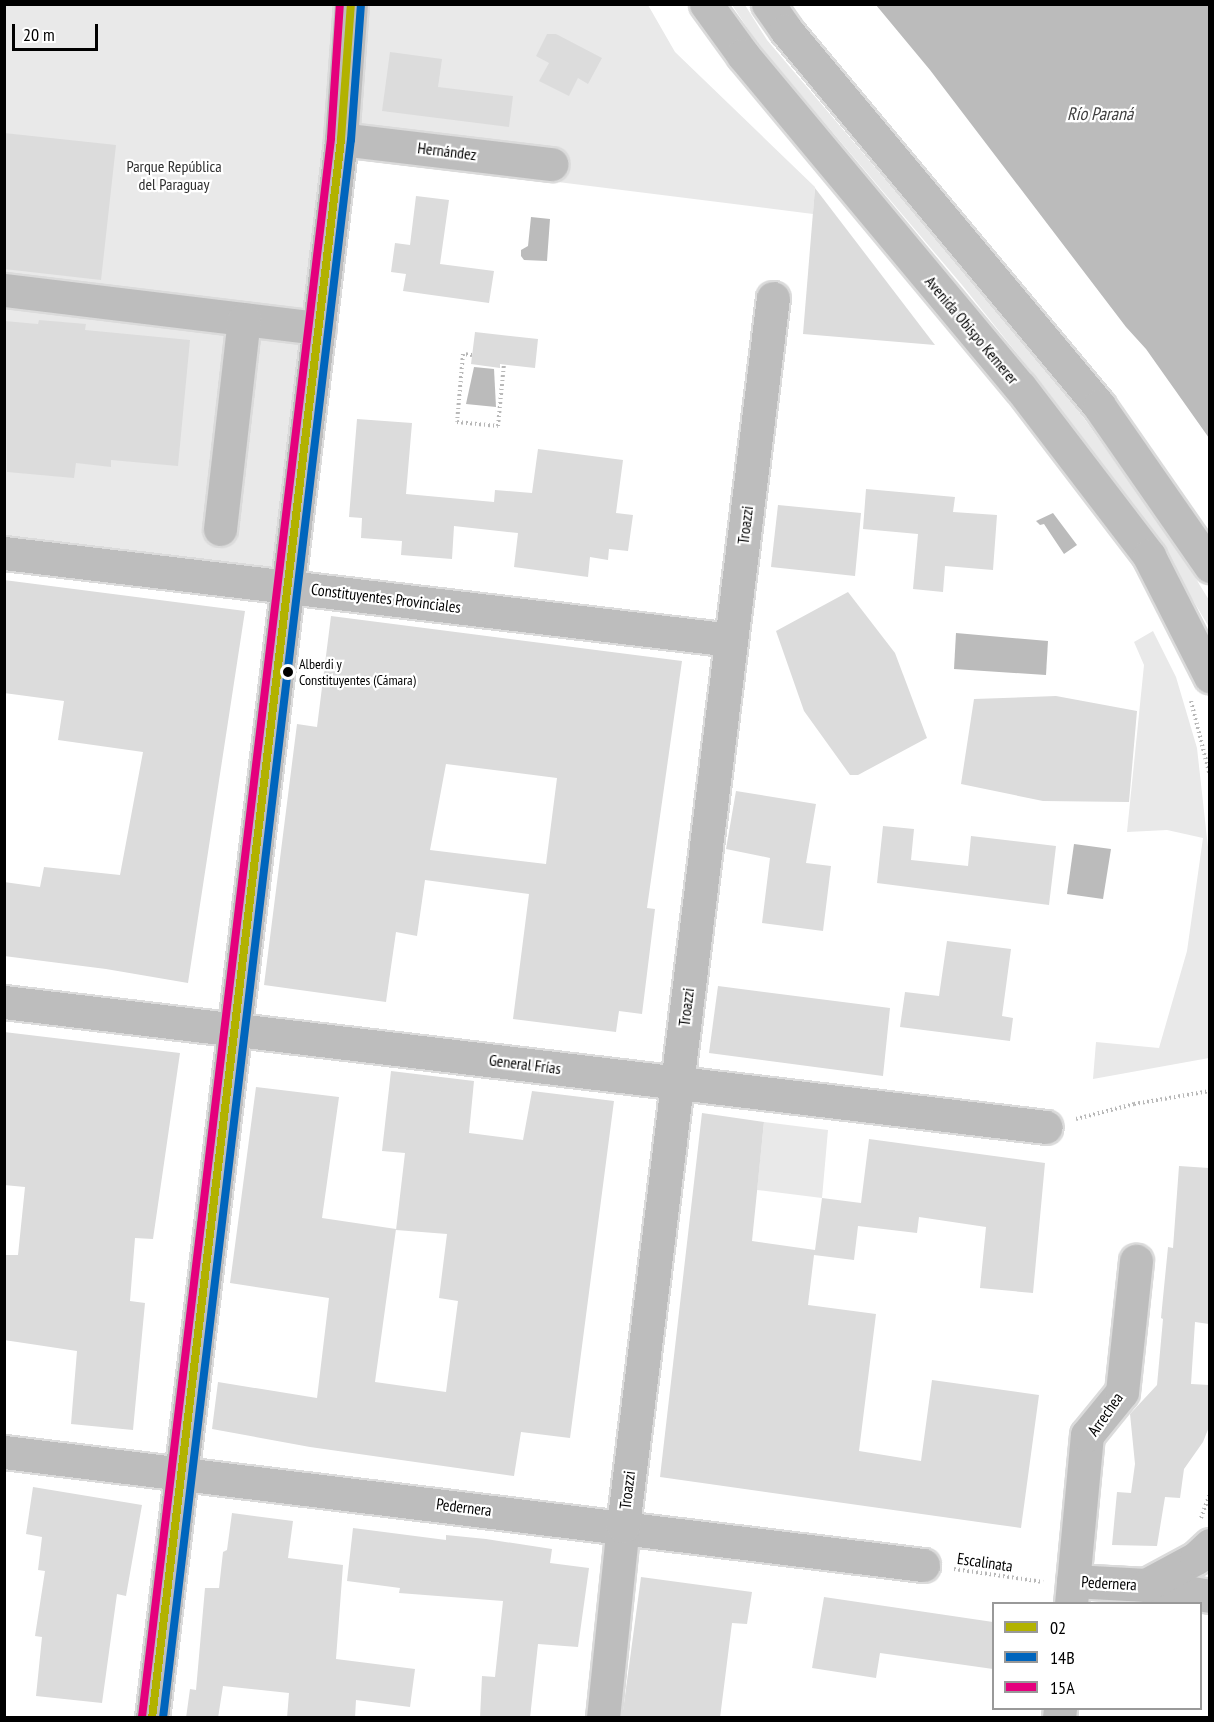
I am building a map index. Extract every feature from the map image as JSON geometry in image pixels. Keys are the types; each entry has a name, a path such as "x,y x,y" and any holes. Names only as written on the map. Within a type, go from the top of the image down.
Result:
{"street":[{"path":"152,1718 341,139 351,4"},
{"name":"Avenida Obispo Kemerer","path":"706,4 743,55 1020,387 1149,556 1209,676"},
{"path":"768,4 793,39 1099,406 1209,566"},
{"name":"Hernández","path":"341,139 552,164"},
{"path":"4,290 319,328"},
{"name":"Troazzi","path":"603,1718 623,1526 772,298"},
{"path":"220,529 244,319"},
{"name":"Constituyentes Provinciales","path":"4,553 731,640"},
{"name":"General Frías","path":"4,1002 1046,1127"},
{"name":"Arrechea","path":"1062,1589 1087,1435 1122,1392 1136,1261"},
{"name":"Pedernera","path":"4,1452 623,1526 923,1565"},
{"name":"Pedernera","path":"1146,1585 1196,1558 1209,1545"},
{"name":"Pedernera","path":"1062,1589 1146,1585 1209,1596"}],"path":[{"path":"472,355 462,354 457,422 498,426 504,364"},
{"path":"1046,1127 1134,1104 1209,1091"},
{"name":"Escalinata","path":"923,1565 1062,1589"}],"green space":[{"name":"Parque República del Paraguay","path":"5,5 648,5 675,52 815,187 813,214 351,156 283,584 5,553"},
{"path":"732,5 745,5 767,40 1061,386 1180,553 1209,600 1209,627 1170,562 1048,392 962,285 758,44"},
{"path":"1153,631 1176,677 1197,748 1210,865 1209,1058 1093,1079 1096,1042 1159,1048 1187,951 1203,838 1167,830 1127,832 1144,665 1134,642"},
{"path":"764,1122 828,1130 822,1198 757,1190"}],"water":[{"name":"Río Paraná","path":"876,5 1209,5 1209,438 1146,349 1126,327 930,70"},
{"path":"531,217 550,219 547,261 524,260 521,256 521,250 528,246"},
{"path":"474,367 494,369 496,407 466,404"},
{"path":"1053,513 1077,545 1064,554 1044,524 1040,525 1036,521"},
{"path":"956,633 1048,641 1046,675 954,669"},
{"path":"1074,844 1111,849 1103,899 1067,894"}],"building":[{"path":"547,34 556,34 602,58 588,84 578,78 569,96 539,81 549,63 536,56"},
{"path":"390,52 442,59 438,87 513,96 509,127 382,111"},
{"path":"4,133 116,145 101,280 4,269"},
{"path":"815,188 935,345 803,334"},
{"path":"416,196 449,200 440,264 494,271 489,303 403,291 406,274 391,272 395,243 410,245"},
{"path":"39,320 86,324 85,330 190,340 178,466 111,460 111,467 76,463 74,478 7,472 4,321 38,324"},
{"path":"475,332 538,339 535,368 500,364 500,368 471,364"},
{"path":"357,419 412,423 406,494 494,502 495,490 532,493 538,449 623,460 616,513 633,515 628,551 609,549 608,560 590,557 588,577 514,567 518,533 454,526 452,559 401,555 402,541 361,538 362,518 349,517"},
{"path":"866,489 955,497 953,512 997,515 993,570 945,566 943,592 913,589 918,534 863,529"},
{"path":"778,505 861,513 855,576 771,567"},
{"path":"4,580 245,611 188,983 106,969 4,956 4,882 40,887 44,867 120,875 143,752 58,740 64,701 4,693"},
{"path":"848,592 895,653 927,738 858,775 850,775 804,711 776,631"},
{"path":"331,616 682,661 647,908 655,909 642,1014 619,1011 616,1032 513,1019 529,894 425,880 417,936 396,932 386,1002 264,985 297,724 317,727","holes":["446,764 557,778 546,864 430,850"]},
{"path":"1056,696 1137,711 1129,802 1043,801 961,784 974,699"},
{"path":"736,791 816,804 806,863 831,866 823,931 762,923 770,858 726,849"},
{"path":"883,826 914,829 911,860 968,866 971,836 1056,846 1049,905 877,883"},
{"path":"947,941 1011,949 1002,1016 1013,1018 1010,1041 900,1027 905,992 939,996"},
{"path":"718,986 890,1008 883,1076 709,1053"},
{"path":"4,1032 180,1053 153,1239 135,1238 130,1301 145,1303 133,1430 71,1424 77,1351 4,1340 4,1255 18,1255 25,1187 4,1185"},
{"path":"391,1071 474,1081 469,1133 523,1140 532,1091 614,1101 570,1438 521,1432 514,1476 310,1447 212,1429 218,1382 317,1398 329,1298 230,1283 256,1087 339,1097 322,1218 396,1229 375,1382 446,1392 458,1301 439,1298 447,1234 396,1230 405,1153 382,1151"},
{"path":"702,1113 764,1122 752,1241 815,1250 822,1198 861,1203 869,1139 1045,1163 1033,1293 980,1288 986,1227 919,1217 917,1233 858,1226 854,1260 814,1255 808,1305 876,1314 859,1451 921,1461 932,1380 1039,1395 1021,1528 660,1477"},
{"path":"1179,1166 1209,1168 1209,1324 1195,1322 1191,1384 1209,1385 1209,1427 1203,1442 1184,1469 1180,1498 1165,1497 1157,1546 1112,1545 1117,1492 1131,1493 1135,1464 1130,1414 1157,1385 1168,1247 1173,1248"},
{"path":"33,1487 142,1505 126,1596 117,1594 102,1703 36,1696 42,1637 35,1636 45,1571 38,1570 42,1537 26,1534"},
{"path":"232,1513 293,1521 288,1558 343,1565 336,1659 415,1669 410,1707 356,1700 355,1718 287,1718 289,1693 223,1686 218,1718 186,1718 190,1689 196,1690 205,1588 219,1588 223,1552 227,1550"},
{"path":"353,1528 446,1540 446,1535 486,1539 552,1549 550,1563 589,1568 578,1647 538,1644 530,1718 480,1718 482,1676 495,1677 503,1601 399,1593 400,1588 347,1581"},
{"path":"641,1577 752,1592 747,1624 732,1623 720,1718 622,1718"},
{"path":"824,1597 992,1622 992,1669 880,1653 876,1678 812,1668"}],"transit line":[{"name":"15A","path":"142,1717 331,138 340,4"},
{"name":"02","path":"152,1718 341,139 351,4"},
{"name":"14B","path":"163,1718 351,140 361,5"}],"place":[{"name":"Alberdi y Constituyentes (Cámara)","path":"288,672"}]}
